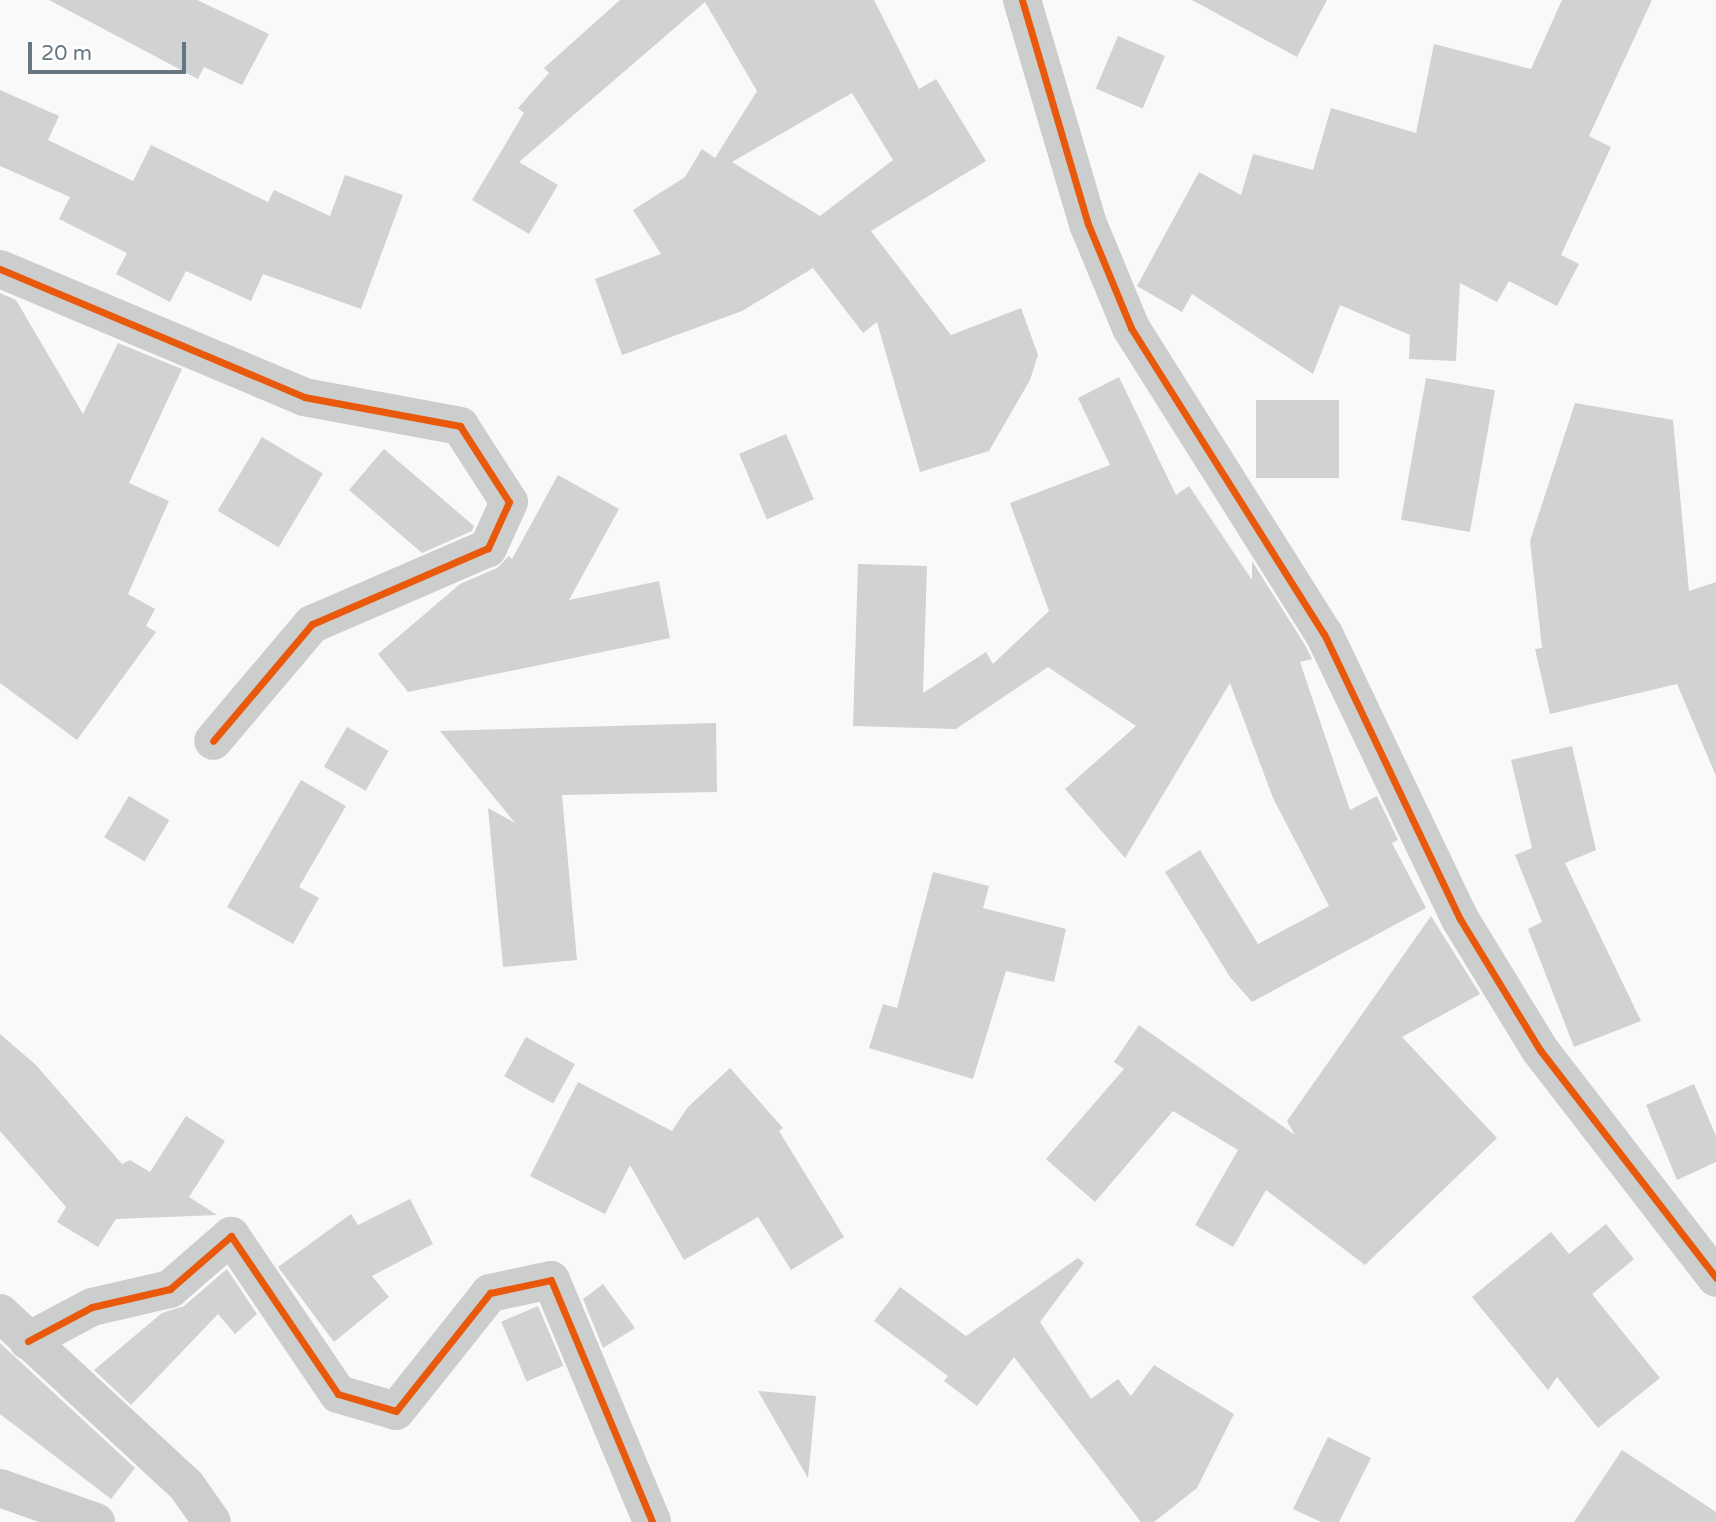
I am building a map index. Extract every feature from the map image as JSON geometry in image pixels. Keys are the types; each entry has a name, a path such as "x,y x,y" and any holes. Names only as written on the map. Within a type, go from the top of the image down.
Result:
{"street":[{"path":"1022,0 1088,224 1131,328 1324,634 1460,919 1539,1050 1716,1278"},
{"path":"0,269 304,397 460,426 509,502 488,548 312,624 213,741"},
{"path":"28,1341 92,1307 170,1289 231,1236 338,1394 396,1411 490,1293 551,1280 652,1522"},
{"path":"0,1314 186,1485 212,1522"},
{"path":"0,1488 96,1522"}],"building":[{"path":"49,0 197,0 269,34 242,85 204,67 198,79"},
{"path":"620,0 874,0 919,89 936,79 986,161 871,231 951,335 1021,308 1038,355 1030,380 989,451 920,472 877,322 863,333 813,268 742,311 622,355 595,279 661,254 633,210 685,177 702,149 715,158 757,91 705,2 519,162 558,185 529,234 472,200 524,113 518,108 549,73 544,68","holes":["852,93 893,160 820,216 732,162"]},
{"path":"1192,0 1327,0 1297,57"},
{"path":"1562,0 1652,0 1589,136 1611,147 1561,255 1579,264 1557,306 1509,281 1497,302 1460,283 1456,361 1409,359 1410,335 1340,305 1313,374 1192,294 1182,312 1137,286 1199,172 1241,195 1253,154 1313,170 1331,108 1416,133 1434,44 1531,69"},
{"path":"1118,36 1165,56 1143,108 1096,88"},
{"path":"0,90 59,116 48,140 133,181 151,145 268,202 274,190 330,216 345,175 403,195 361,309 263,274 251,301 186,271 170,302 116,274 127,253 59,219 70,197 0,166"},
{"path":"0,293 16,300 83,414 118,343 182,369 129,483 169,501 128,594 155,609 146,626 156,632 77,740 0,683"},
{"path":"1119,377 1176,495 1189,486 1252,580 1252,561 1305,645 1312,659 1300,662 1350,810 1377,796 1398,840 1392,843 1426,908 1252,1002 1230,977 1165,872 1200,850 1258,944 1329,906 1273,798 1230,683 1125,858 1065,789 1136,726 1048,667 956,729 853,726 858,564 927,566 923,693 986,652 993,664 1049,611 1010,503 1110,465 1078,398"},
{"path":"1426,378 1495,390 1470,532 1401,520"},
{"path":"1256,400 1339,400 1339,478 1256,478"},
{"path":"1575,403 1673,420 1689,591 1716,582 1716,776 1677,684 1550,714 1535,649 1542,648 1530,541"},
{"path":"786,434 814,499 767,519 739,454"},
{"path":"262,437 323,474 279,547 218,511"},
{"path":"384,449 474,526 472,531 422,553 349,490"},
{"path":"558,475 619,509 569,600 659,581 670,638 408,692 378,654 460,584 497,568 509,556 512,559"},
{"path":"716,723 717,792 562,795 577,960 503,967 488,808 515,823 440,731"},
{"path":"347,727 389,751 366,791 324,767"},
{"path":"1572,746 1596,850 1565,863 1641,1021 1574,1047 1528,929 1542,922 1515,855 1532,848 1511,760"},
{"path":"301,780 346,806 299,887 319,898 293,944 227,907"},
{"path":"129,796 169,820 145,861 104,837"},
{"path":"933,872 989,886 983,908 1066,929 1054,982 1006,971 973,1079 869,1048 883,1004 897,1008"},
{"path":"1431,916 1480,994 1402,1037 1497,1138 1365,1265 1266,1190 1233,1247 1195,1225 1238,1150 1173,1111 1095,1202 1046,1159 1124,1069 1114,1062 1139,1025 1295,1135 1287,1121"},
{"path":"0,1034 36,1065 122,1164 130,1160 150,1172 186,1116 225,1141 189,1197 217,1215 116,1219 98,1247 57,1222 66,1207 0,1131"},
{"path":"526,1037 575,1064 553,1104 504,1076"},
{"path":"730,1068 783,1128 779,1131 844,1237 791,1270 758,1217 684,1260 630,1165 605,1214 530,1176 578,1082 672,1131 687,1108"},
{"path":"1694,1084 1716,1136 1716,1162 1677,1180 1646,1105"},
{"path":"410,1199 433,1244 372,1276 389,1297 334,1342 278,1267 351,1214 358,1225"},
{"path":"1606,1224 1634,1259 1592,1294 1660,1378 1598,1428 1557,1377 1548,1390 1472,1297 1551,1232 1569,1254"},
{"path":"1078,1258 1084,1263 1040,1322 1091,1399 1118,1379 1131,1396 1154,1365 1234,1414 1197,1488 1154,1522 1141,1522 1014,1357 977,1406 944,1381 948,1376 874,1321 900,1287 966,1336"},
{"path":"227,1269 257,1314 235,1334 218,1314 131,1405 94,1370 162,1313 184,1306"},
{"path":"603,1284 635,1328 603,1348 583,1299"},
{"path":"538,1306 563,1366 527,1381 501,1322"},
{"path":"0,1343 135,1468 111,1499 0,1414"},
{"path":"758,1391 816,1396 808,1478"},
{"path":"1328,1437 1371,1458 1339,1522 1321,1522 1293,1509"},
{"path":"1622,1450 1716,1512 1716,1522 1574,1522"}],"cycle path":[{"path":"1022,0 1088,224 1131,328 1324,634 1460,919 1540,1050 1716,1278"},
{"path":"0,269 304,397 460,426 509,502 488,548 312,624 213,741"},
{"path":"28,1341 92,1307 170,1289 231,1236 338,1394 396,1411 490,1293 551,1280 652,1522"}]}
